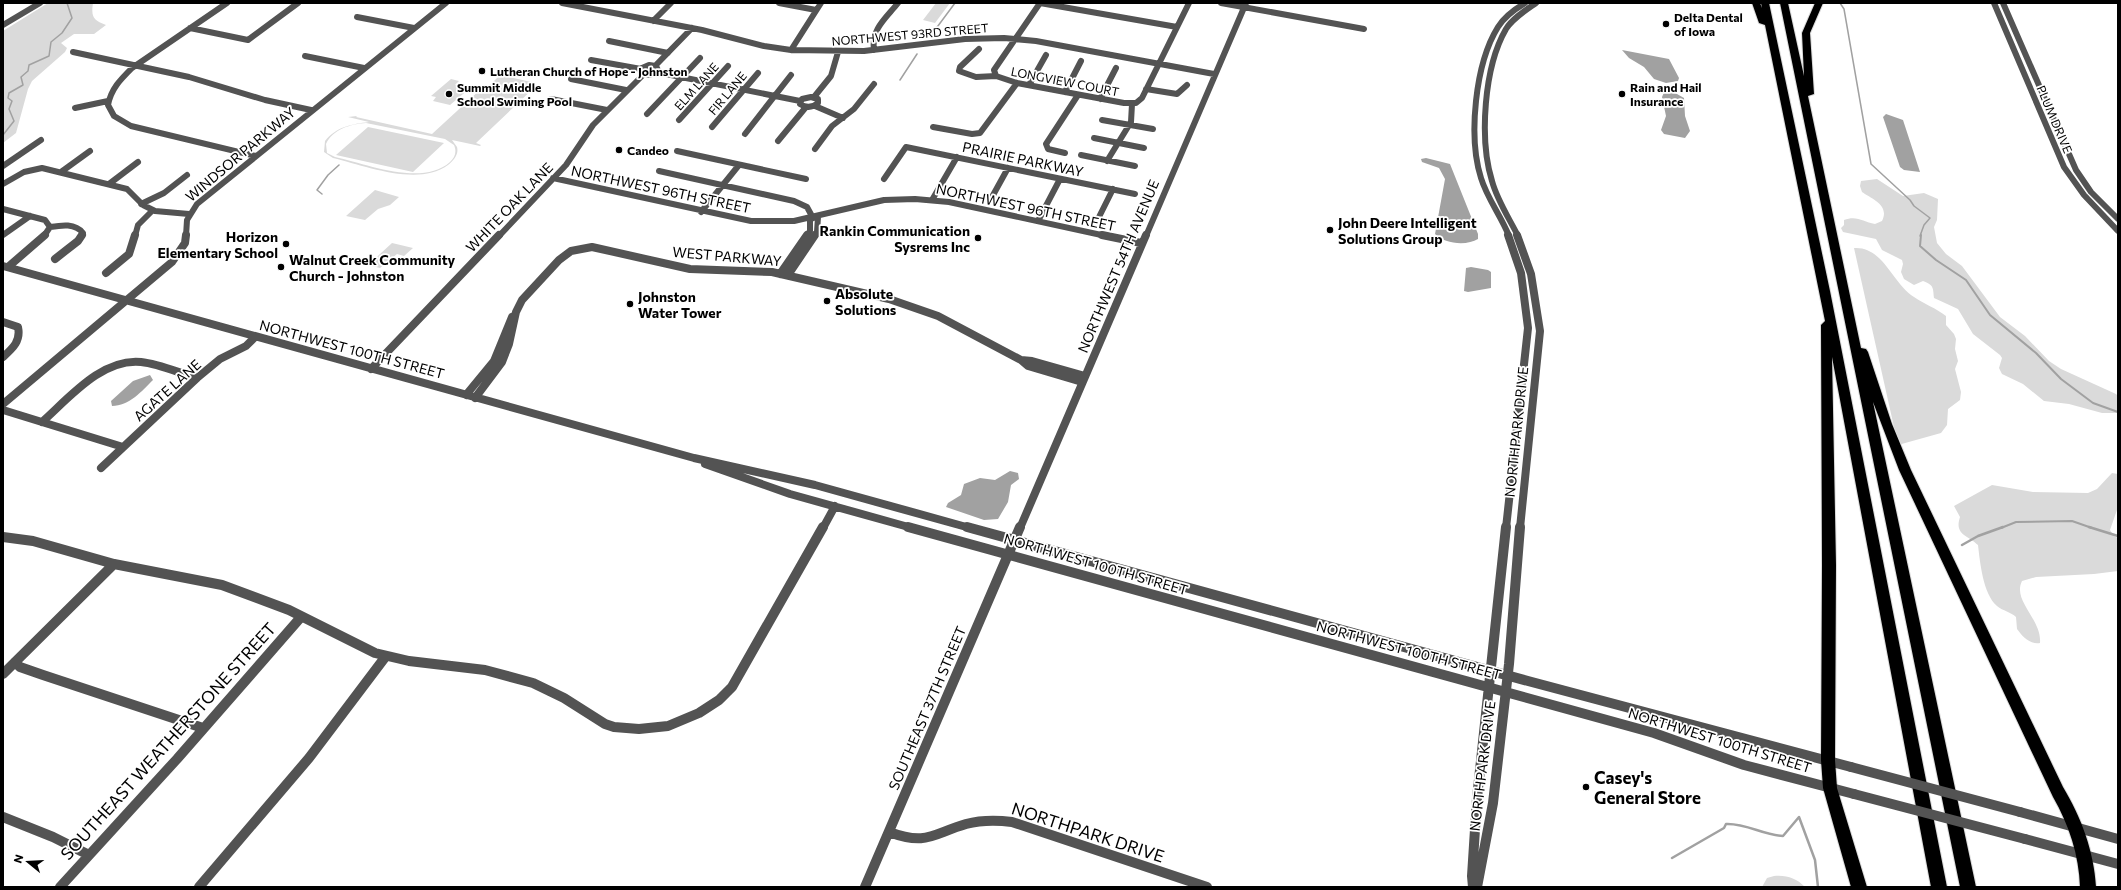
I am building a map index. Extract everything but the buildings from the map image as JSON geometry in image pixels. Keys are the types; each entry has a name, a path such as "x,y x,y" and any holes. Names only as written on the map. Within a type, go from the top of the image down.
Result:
{"highway":[{"path":"1756,3 1788,111"},
{"path":"1765,3 1825,291 1940,887"},
{"path":"1784,3 1812,133 1843,294 1968,887"},
{"path":"1812,133 1806,33 1812,16 1819,3"},
{"path":"1825,291 1829,565 1828,760 1830,788 1859,887"},
{"path":"1843,294 1886,424 1904,470 2058,792 2071,814 2087,866 2088,887"}],"street":[{"path":"3,18 29,3"},
{"path":"3,25 40,3"},
{"path":"227,3 134,66 116,83 108,101 110,112 114,117 130,126 256,156"},
{"path":"190,28 248,40 298,3"},
{"name":"WINDSOR PARKWAY","path":"3,404 178,256 185,243 191,211 311,110 446,3"},
{"name":"NORTHWEST 93RD STREET","path":"562,3 692,28 764,46 791,50 838,52 874,50 965,39 1016,38 1214,74"},
{"path":"595,9 600,3"},
{"path":"653,21 671,3"},
{"path":"779,3 816,10"},
{"path":"791,50 820,3"},
{"path":"874,50 873,39 875,30 898,3"},
{"path":"996,76 994,70 1040,3 1177,27"},
{"path":"1187,85 1177,94 1146,89 1189,3"},
{"path":"1221,3 1245,6 1364,29"},
{"name":"NORTHPARK DRIVE","path":"1473,887 1472,876 1477,798 1528,328 1527,311 1516,255 1481,178 1475,152 1477,100 1490,45 1498,26 1525,3"},
{"name":"NORTHPARK DRIVE","path":"1477,887 1480,879 1493,803 1540,331 1530,267 1522,243 1491,181 1485,153 1486,109 1500,41 1514,20 1536,3"},
{"name":"PLUM DRIVE","path":"1994,3 2064,166 2084,195 2118,231"},
{"name":"PLUM DRIVE","path":"2003,3 2076,170 2091,192 2118,219"},
{"name":"NORTHWEST 54TH AVENUE","path":"1015,540 1141,243 1245,6"},
{"path":"357,17 414,28"},
{"path":"692,28 668,53 656,69 680,78 743,92 800,101 808,97 814,97 818,101 815,106"},
{"path":"609,41 668,53"},
{"name":"LONGVIEW COURT","path":"979,49 960,67 959,71 976,77 996,76 1001,79 1017,83 1132,104 1139,102 1146,89"},
{"path":"73,52 189,77 265,100 311,110"},
{"path":"814,97 831,76 838,52"},
{"name":"LONGVIEW COURT","path":"1029,85 1046,55"},
{"path":"305,56 364,68"},
{"path":"647,114 700,58"},
{"path":"591,60 642,72"},
{"name":"LONGVIEW COURT","path":"1064,92 1081,61"},
{"name":"WHITE OAK LANE","path":"371,369 553,178 572,157 593,125 647,66 656,69 650,75 642,72"},
{"name":"ELM LANE","path":"679,120 728,66"},
{"name":"LONGVIEW COURT","path":"1100,99 1116,68"},
{"name":"FIR LANE","path":"712,127 743,92 758,72"},
{"path":"745,134 776,97 791,75"},
{"path":"571,79 626,90"},
{"name":"LONGVIEW COURT","path":"933,127 972,134 980,133 1017,83"},
{"path":"815,149 832,126 854,109 874,84"},
{"name":"LONGVIEW COURT","path":"1065,152 1048,149 1046,144 1078,95"},
{"path":"551,98 607,110"},
{"path":"75,108 108,101"},
{"path":"800,101 800,104 806,107 815,106 843,118"},
{"name":"LONGVIEW COURT","path":"1107,160 1129,125 1132,117 1132,104"},
{"path":"778,141 806,107"},
{"path":"1102,120 1153,129"},
{"path":"1094,138 1144,148"},
{"path":"3,184 9,170 41,140"},
{"name":"PRAIRIE PARKWAY","path":"884,179 906,147 1135,194"},
{"path":"61,172 90,151"},
{"path":"677,151 806,179"},
{"path":"1475,152 1485,153"},
{"path":"1081,155 1135,166"},
{"path":"932,200 957,157"},
{"path":"109,184 138,162"},
{"path":"701,212 740,165"},
{"path":"9,170 42,168 61,172 128,189 146,208 156,210 191,211"},
{"path":"992,197 1008,168"},
{"path":"659,171 803,204 807,207 814,218 817,232 788,275"},
{"path":"141,204 164,193 188,175"},
{"name":"NORTHWEST 96TH STREET","path":"553,178 701,212 755,222 783,222 814,218 888,200 932,200 1141,243"},
{"path":"1038,221 1060,179"},
{"path":"1098,219 1113,189"},
{"path":"3,209 45,220 50,227"},
{"path":"106,273 130,253 138,225 156,210"},
{"path":"3,235 30,216"},
{"path":"780,274 810,231 814,218"},
{"path":"50,227 64,225 78,228 83,233 79,241 55,259"},
{"path":"4,266 46,234 50,227"},
{"name":"WEST PARKWAY","path":"466,395 490,367 497,356 505,328 522,300 559,260 571,251 582,248 605,249 690,268 763,271 788,275 890,299 938,316 1034,368 1084,379"},
{"name":"NORTHWEST 100TH STREET","path":"4,266 694,458 784,476 1492,670 2118,839"},
{"name":"WEST PARKWAY","path":"475,398 502,362 509,344 516,312"},
{"path":"3,322 18,327 21,335 16,346 3,357"},
{"name":"AGATE LANE","path":"101,468 197,378 220,359 246,346 255,337"},
{"path":"42,422 97,375 126,362 141,362 197,378"},
{"path":"1524,369 1536,372"},
{"path":"3,410 123,447"},
{"name":"NORTHWEST 100TH STREET","path":"694,458 705,465 790,494 1667,736 1744,765 2118,864"},
{"path":"3,537 33,541 114,564 222,585 254,596 301,616 364,648 386,656 408,661 486,670 520,678 550,690 605,724 614,727 638,729 668,726 699,713 719,700 732,687 835,506"},
{"path":"1508,514 1521,517"},
{"name":"SOUTHEAST 37TH STREET","path":"866,887 1015,540"},
{"path":"3,674 114,564"},
{"name":"SOUTHEAST WEATHERSTONE STREET","path":"60,887 87,854 155,782 301,616"},
{"path":"199,887 309,758 386,656"},
{"path":"14,662 20,667 63,683 168,714 203,728"},
{"path":"3,818 53,837 87,854"},
{"name":"NORTHPARK DRIVE","path":"889,832 911,839 922,839 944,834 966,824 997,820 1012,822 1207,887"}],"shaded area":[{"path":"48,3 93,3 92,12 94,17 96,20 106,25 94,34 74,34 61,43 67,48 65,52 32,81 28,89 16,133 3,143 3,31"},
{"path":"936,3 950,3 935,23 923,20"},
{"path":"1622,50 1669,59 1679,78 1678,81 1666,83 1654,79 1644,67 1629,58"},
{"path":"500,75 531,82 537,85 476,143 481,145 480,146 452,140 457,147 456,157 448,165 436,171 422,174 407,175 392,173 333,158 324,152 325,141 334,132 339,129 351,125 369,122 348,117 357,116 356,117 432,134 482,88 491,84","holes":["366,123 445,139 454,145 455,154 453,158 450,162 438,169 425,173 394,172 335,157 327,153 326,144 333,135 343,128"]},
{"name":"Summit Middle School Swiming Pool","path":"451,79 459,81 455,85 470,88 450,105 433,101 436,97 431,96"},
{"path":"1665,90 1670,90 1684,98 1685,116 1690,131 1685,138 1664,134 1661,130 1666,116 1662,97"},
{"path":"1886,114 1903,120 1920,172 1904,170 1900,167 1883,117"},
{"path":"368,127 444,143 413,172 336,155"},
{"path":"1426,158 1450,164 1478,234 1478,239 1468,243 1456,243 1444,240 1435,234 1445,179 1439,168 1422,162 1421,159"},
{"path":"1877,179 1903,196 1924,193 1938,199 1937,220 1934,227 1937,243 1946,254 1962,266 2000,317 2025,336 2049,361 2061,369 2116,394 2118,396 2118,413 2102,413 2069,404 2044,401 2023,384 2002,374 1999,368 2002,358 2000,355 1973,334 1958,309 1934,298 1932,287 1927,282 1923,281 1914,285 1904,279 1901,272 1903,264 1902,260 1882,250 1876,239 1843,232 1841,228 1844,225 1844,220 1853,218 1875,224 1882,221 1884,211 1882,207 1875,200 1862,192 1860,186 1861,181"},
{"path":"375,190 399,197 390,205 378,209 365,220 346,216"},
{"path":"392,243 413,248 404,256 397,254 380,268 368,265"},
{"path":"1854,248 1864,249 1873,253 1887,266 1906,291 1946,316 1946,325 1954,334 1956,339 1955,349 1958,361 1955,369 1961,392 1960,400 1948,409 1947,425 1941,433 1898,445"},
{"path":"1471,267 1488,270 1491,272 1491,288 1468,292 1464,291 1466,268"},
{"path":"150,375 153,380 135,397 130,401 112,406 111,401 133,381"},
{"path":"1010,471 1018,473 1019,479 1011,485 1008,502 998,519 984,520 946,507 948,503 961,495 964,484 980,478 995,480"},
{"path":"2112,473 2118,474 2118,507 2110,530 2114,536 2118,538 2118,571 2094,574 2036,577 2022,581 2020,588 2021,596 2037,626 2039,634 2040,643 2033,643 2024,637 2017,629 2016,617 1997,606 1992,601 1985,586 1978,545 1960,531 1960,517 1954,506 1992,485 2033,492 2088,493 2097,489"},
{"path":"1774,876 1791,878 1798,881 1805,887 1762,887 1767,878"}],"waterway":[{"path":"3,135 14,121 9,109 12,101 8,98 9,93 23,85 21,77 28,71 29,65 49,56 51,42 62,33 72,18 67,3"},
{"path":"932,34 955,3"},
{"path":"1840,3 1844,9 1871,164 1910,200 1914,206 1930,218 1924,225 1920,236"},
{"path":"900,80 917,54"},
{"path":"322,194 317,190 328,175 339,165"},
{"path":"1921,235 1920,246 1936,260 1966,280 1990,315 2036,353 2061,379 2093,403 2118,412"},
{"path":"2001,528 2016,522 2072,521 2090,527"},
{"path":"1962,545 1978,536 2003,527"},
{"path":"2090,527 2118,536"},
{"path":"1672,858 1724,828 1726,824 1741,825 1768,834 1783,836 1799,817 1815,860 1818,887"}],"place":[{"name":"Delta Dental of Iowa","path":"1666,24"},
{"name":"Lutheran Church of Hope - Johnston","path":"482,71"},
{"name":"Summit Middle School Swiming Pool","path":"449,94"},
{"name":"Rain and Hail Insurance","path":"1622,94"},
{"name":"Candeo","path":"619,150"},
{"name":"John Deere Intelligent Solutions Group","path":"1330,230"},
{"name":"Rankin Communication Sysrems Inc","path":"978,238"},
{"name":"Horizon Elementary School","path":"286,244"},
{"name":"Walnut Creek Community Church - Johnston","path":"281,267"},
{"name":"Absolute Solutions","path":"827,301"},
{"name":"Johnston Water Tower","path":"630,304"},
{"name":"Casey's General Store","path":"1586,787"}]}
